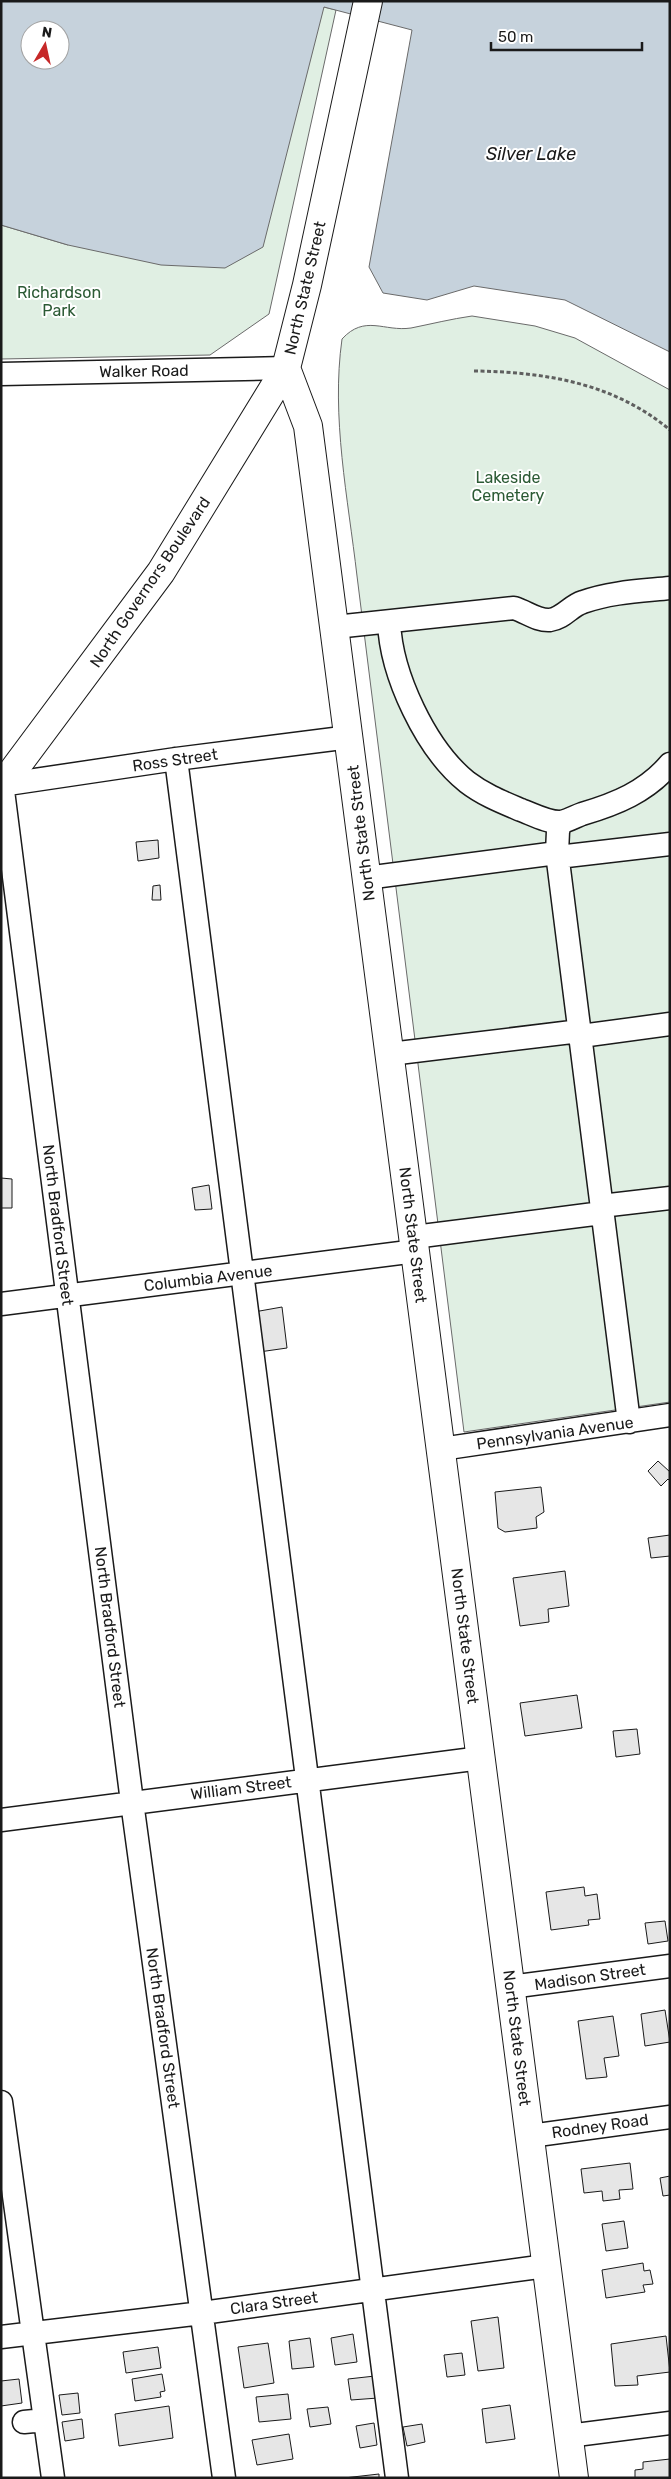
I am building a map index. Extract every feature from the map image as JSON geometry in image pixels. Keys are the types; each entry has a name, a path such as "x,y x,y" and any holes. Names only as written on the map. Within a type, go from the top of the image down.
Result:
{"main road":[{"name":"North State Street","path":"366,11 307,285 286,368 308,426 350,737 366,878 574,2478"},
{"name":"North Governors Boulevard","path":"2,783 161,572 286,368"}],"street":[{"name":"Walker Road","path":"1,374 286,368"},
{"path":"335,627 514,608 540,620 549,620 559,618 573,605 598,597 670,588"},
{"path":"389,622 393,654 406,692 424,728 449,765 482,793 499,801 561,822 622,801 660,775 670,764"},
{"name":"Ross Street","path":"2,783 350,737"},
{"path":"176,759 396,2478"},
{"name":"North Bradford Street","path":"2,783 132,1802 224,2478"},
{"path":"561,822 558,831 557,855 629,1422"},
{"path":"366,878 557,855 670,844"},
{"path":"390,1054 670,1024"},
{"name":"Columbia Avenue","path":"1,1304 242,1273 670,1198"},
{"name":"Pennsylvania Avenue","path":"441,1449 670,1415"},
{"name":"William Street","path":"1,1820 481,1758"},
{"name":"Madison Street","path":"510,1988 670,1966"},
{"path":"1,2102 34,2333 34,2421 52,2478"},
{"name":"Rodney Road","path":"530,2136 670,2117"},
{"name":"Clara Street","path":"1,2337 202,2313 546,2266"},
{"path":"568,2436 670,2423"}],"path":[{"path":"474,371 531,373 567,379 626,400 651,414 670,430"}],"green space":[{"name":"Richardson Park","path":"324,7 336,10 269,314 210,355 1,359 1,225 68,245"},
{"name":"Lakeside Cemetery","path":"472,316 535,326 575,338 670,390 670,1402 464,1432 345,487 338,398 342,339 350,332 359,327 367,326 411,328"}],"water":[{"name":"Silver Lake","path":"1,1 670,1 670,352 565,300 474,286 427,300 383,293 369,267 412,30 324,7 263,247 225,268 161,265 68,245 1,225"}],"building":[{"path":"158,840 159,858 138,861 136,842"},
{"path":"160,885 161,900 152,900 153,886"},
{"path":"1,1178 12,1179 12,1208 1,1208"},
{"path":"209,1185 212,1209 195,1210 192,1188"},
{"path":"282,1307 287,1348 259,1352 254,1312"},
{"path":"658,1461 670,1472 670,1481 668,1479 661,1486 648,1471"},
{"path":"541,1487 544,1512 536,1517 537,1528 505,1532 498,1528 495,1492"},
{"path":"670,1535 670,1556 651,1558 648,1538"},
{"path":"565,1571 569,1606 548,1609 549,1622 520,1626 513,1578"},
{"path":"577,1695 582,1728 525,1736 520,1703"},
{"path":"637,1729 640,1754 616,1757 613,1731"},
{"path":"584,1887 585,1896 597,1894 600,1919 588,1920 589,1925 551,1930 546,1892"},
{"path":"665,1921 668,1941 648,1944 645,1923"},
{"path":"665,2010 670,2042 645,2046 641,2014"},
{"path":"613,2016 619,2056 604,2058 607,2077 586,2079 578,2021"},
{"path":"630,2163 633,2189 619,2190 620,2199 603,2201 602,2191 584,2193 581,2169"},
{"path":"670,2176 670,2195 663,2196 660,2178"},
{"path":"624,2221 628,2248 606,2251 602,2224"},
{"path":"643,2263 644,2271 650,2270 653,2284 643,2285 645,2292 606,2298 602,2270"},
{"path":"498,2317 504,2368 478,2371 471,2321"},
{"path":"353,2334 357,2362 335,2365 331,2338"},
{"path":"666,2336 670,2372 637,2376 638,2385 615,2386 611,2344"},
{"path":"310,2338 314,2367 292,2369 289,2341"},
{"path":"268,2343 274,2383 244,2388 238,2347"},
{"path":"158,2347 161,2368 126,2373 123,2352"},
{"path":"462,2353 465,2375 447,2377 444,2355"},
{"path":"162,2374 165,2391 160,2392 161,2397 135,2401 132,2379"},
{"path":"375,2376 378,2398 351,2400 348,2379"},
{"path":"19,2379 22,2403 1,2406 1,2381"},
{"path":"78,2393 80,2413 62,2415 59,2395"},
{"path":"288,2394 291,2419 259,2422 256,2397"},
{"path":"510,2405 515,2439 486,2443 482,2409"},
{"path":"169,2406 173,2438 119,2446 115,2414"},
{"path":"328,2407 331,2424 310,2427 307,2409"},
{"path":"82,2419 84,2438 65,2441 62,2422"},
{"path":"374,2423 377,2445 360,2448 356,2426"},
{"path":"422,2424 425,2442 407,2446 403,2427"},
{"path":"289,2434 293,2459 257,2465 252,2440"},
{"path":"670,2459 670,2478 635,2478 635,2470 643,2469 643,2462"},
{"path":"379,2474 379,2478 344,2478"}]}
